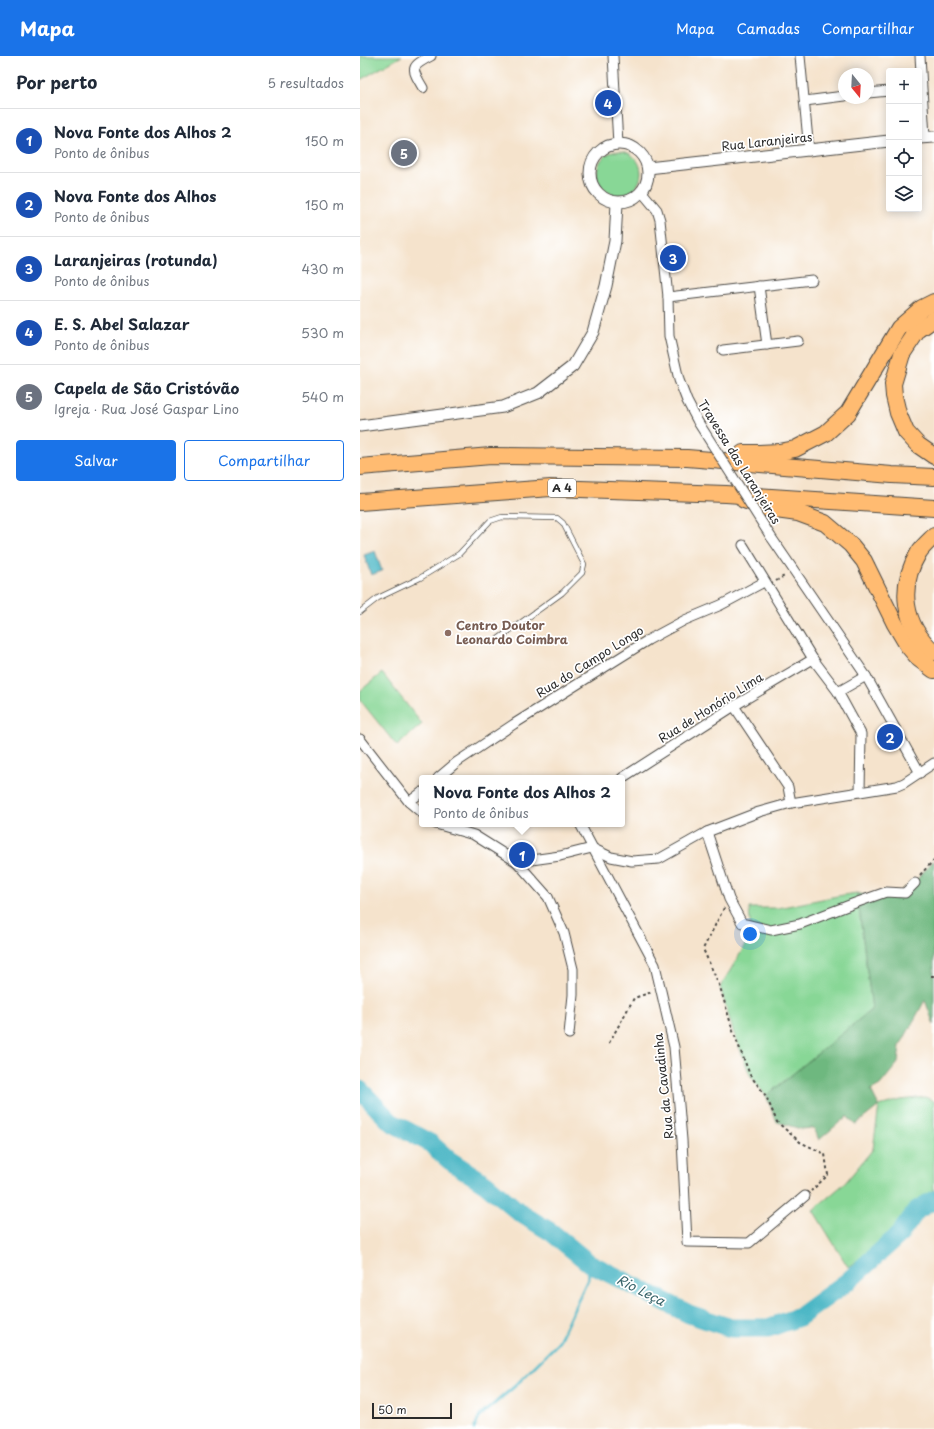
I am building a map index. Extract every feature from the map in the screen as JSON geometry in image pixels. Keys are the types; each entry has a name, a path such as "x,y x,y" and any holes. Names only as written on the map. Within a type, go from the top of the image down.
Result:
{"highway":[{"path":"687,458 726,452 779,452 795,449 826,433 848,413 899,328 922,308 934,302"},
{"path":"934,319 918,330 902,354 893,384 898,413 906,432 918,445 934,456"},
{"path":"360,467 492,456 687,458 934,477"},
{"name":"A 4","path":"360,502 551,488 726,494 934,508"},
{"path":"726,494 769,509 798,513 825,523 851,545 864,561 895,624 908,646 919,659 934,670"},
{"path":"934,536 920,551 910,570 906,586 907,604 911,622 920,636 934,652"}],"street":[{"path":"423,88 415,75 414,69 417,64 431,56"},
{"path":"613,56 618,144"},
{"path":"800,56 809,151"},
{"path":"920,56 920,68"},
{"path":"874,92 886,91"},
{"path":"805,101 838,97"},
{"path":"922,97 926,137"},
{"name":"Rua Laranjeiras","path":"648,168 886,142"},
{"path":"618,144 631,146 639,152 645,160 648,168 648,179 642,192 629,201 617,203 602,198 596,192 591,184 589,174 590,165 594,157 601,150 610,145 618,144"},
{"name":"Travessa das Laranjeiras","path":"642,192 657,210 660,220 668,297 669,336 679,380 687,401 698,422 771,537 866,676 920,773"},
{"path":"360,426 503,407 538,393 573,366 593,332 606,286 615,241 617,203"},
{"path":"668,297 812,280"},
{"path":"759,286 767,345"},
{"path":"723,350 798,341"},
{"path":"743,545 813,659 838,692 861,734 860,792"},
{"name":"Rua do Campo Longo","path":"442,775 457,762 514,724 648,640 684,620 766,584"},
{"name":"Rua de Honório Lima","path":"625,776 734,706 813,659"},
{"path":"838,692 866,676"},
{"path":"734,706 788,787 791,803"},
{"path":"360,739 410,802 419,810"},
{"path":"582,827 592,848 611,857 632,861 649,861 659,859 707,832 759,812 791,803 897,786 904,784 934,763"},
{"path":"410,802 419,794"},
{"path":"446,827 474,836 517,862 548,897 564,933 573,969 573,995 569,1034"},
{"path":"707,832 729,899 742,922 771,930 800,924 886,892 905,893 914,883"},
{"path":"517,862 560,856 592,848"},
{"name":"Rua da Cavadinha","path":"592,848 655,965 674,1047 682,1140 687,1247 750,1243 805,1196"}],"lane":[{"path":"360,612 378,598 420,578 460,554 490,521 502,517 557,518 563,523 584,564 582,573 562,593 498,639"}],"path":[{"path":"766,584 794,570"},
{"path":"914,883 934,860"},
{"path":"729,899 703,949 720,987 733,1031 750,1075 766,1096 777,1122 800,1142 825,1154 828,1175 805,1196"},
{"path":"609,1043 634,998 660,990"}],"green space":[{"path":"360,56 402,56 360,80"},
{"path":"619,151 631,155 637,161 641,173 637,185 631,191 619,195 607,191 601,185 597,173 601,161 607,155"},
{"path":"382,673 422,724 397,746 360,700 360,691"},
{"path":"934,860 934,1025 925,1000 900,1046 898,1063 880,1085 871,1090 879,1106 855,1125 847,1116 819,1140 814,1128 801,1129 777,1122 766,1096 872,1009 857,893 872,897 905,893"},
{"path":"857,893 872,1009 766,1096 750,1075 733,1031 720,987 751,936 749,908 778,908"},
{"path":"925,1097 934,1101 934,1190 915,1203 898,1224 873,1250 848,1267 813,1210 845,1183 873,1149 879,1106 901,1100"}],"water":[{"path":"375,551 382,571 371,575 364,555"}],"waterway":[{"name":"Rio Leça","path":"360,1090 391,1122 430,1143 449,1160 486,1184 520,1213 551,1232 589,1263 689,1314 731,1328 768,1328 799,1317 847,1282 900,1234 917,1210 934,1200"},
{"path":"474,1429 480,1416 515,1386 558,1343 588,1279 589,1263"}],"place":[{"name":"E. S. Abel Salazar","path":"608,103"},
{"name":"Capela de São Cristóvão","path":"404,153"},
{"name":"Laranjeiras (rotunda)","path":"673,258"},
{"name":"Centro Doutor Leonardo Coimbra","path":"448,633"},
{"name":"Nova Fonte dos Alhos","path":"890,737"},
{"name":"Nova Fonte dos Alhos 2","path":"522,855"}]}
